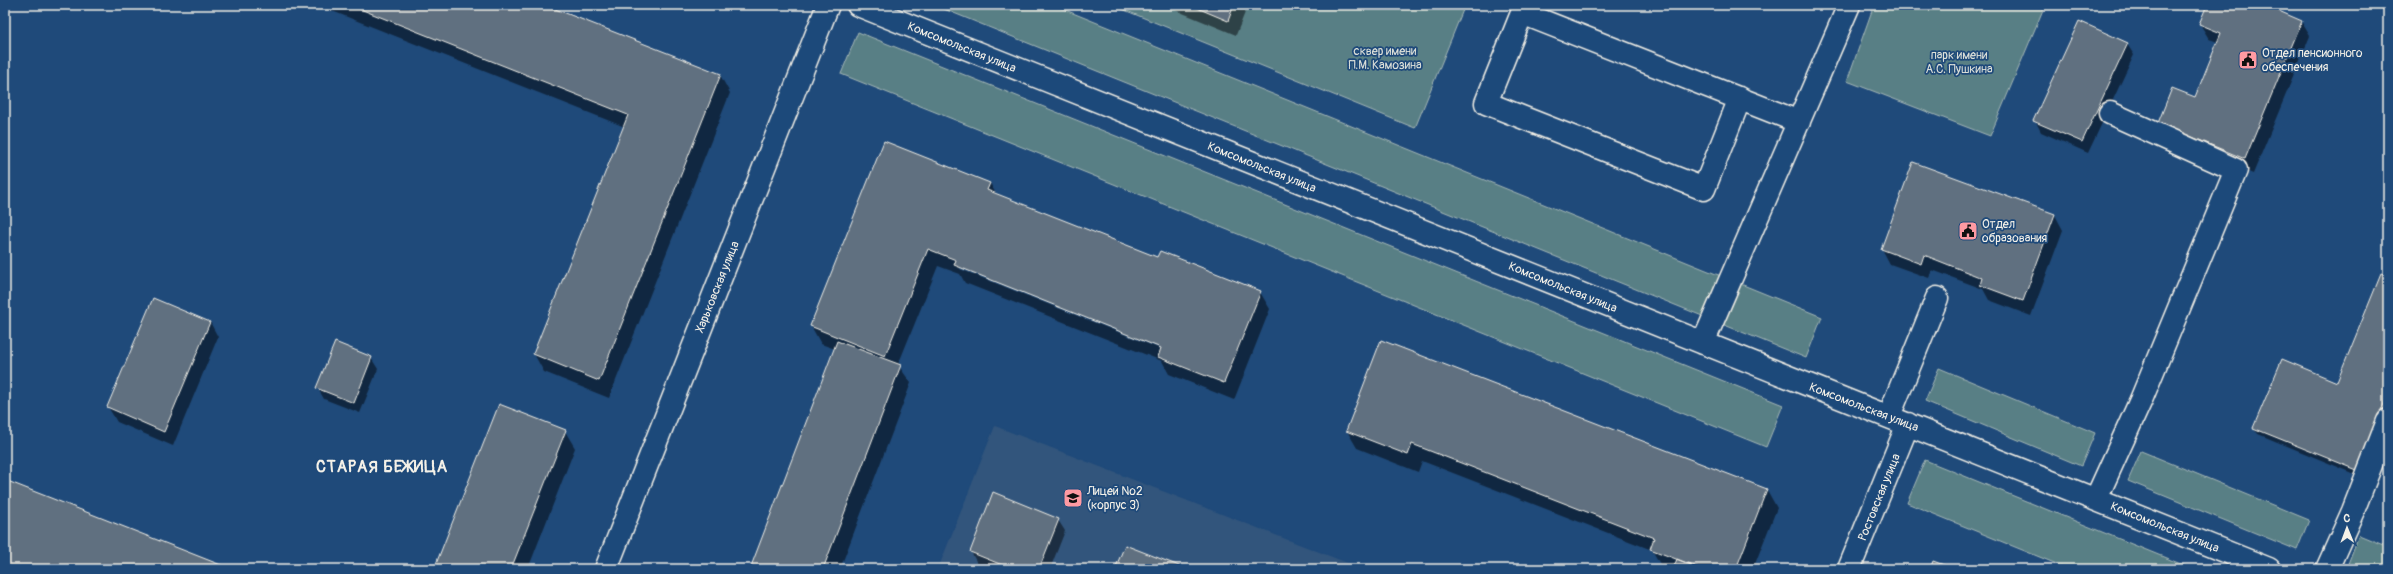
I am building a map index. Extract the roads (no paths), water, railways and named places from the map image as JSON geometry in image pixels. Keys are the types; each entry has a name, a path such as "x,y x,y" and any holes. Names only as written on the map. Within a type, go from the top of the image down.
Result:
{"street":[{"name":"Харьковская улица","path":"606,569 828,5"},
{"name":"Комсомольская улица","path":"858,5 2269,569"},
{"path":"1703,343 1849,5"},
{"path":"1740,98 1704,189 1486,103 1522,13 1740,98 1799,122"},
{"path":"2096,499 2141,400 2236,170 2110,113"},
{"name":"Ростовская улица","path":"1849,569 1899,420 1937,298"},
{"path":"2327,569 2353,511 2388,421"}],"place":[{"name":"Отдел пенсионного обеспечения","path":"2248,60"},
{"name":"Отдел образования","path":"1968,231"},
{"name":"Лицей №2 (корпус 3)","path":"1073,498"}],"district":[{"name":"CТАРАЯ БЕЖИЦА","path":"382,466"}],"park label":[{"name":"сквер имени П.М. Камозина","path":"1385,58"},
{"name":"парк имени А.С. Пушкина","path":"1959,62"}]}
